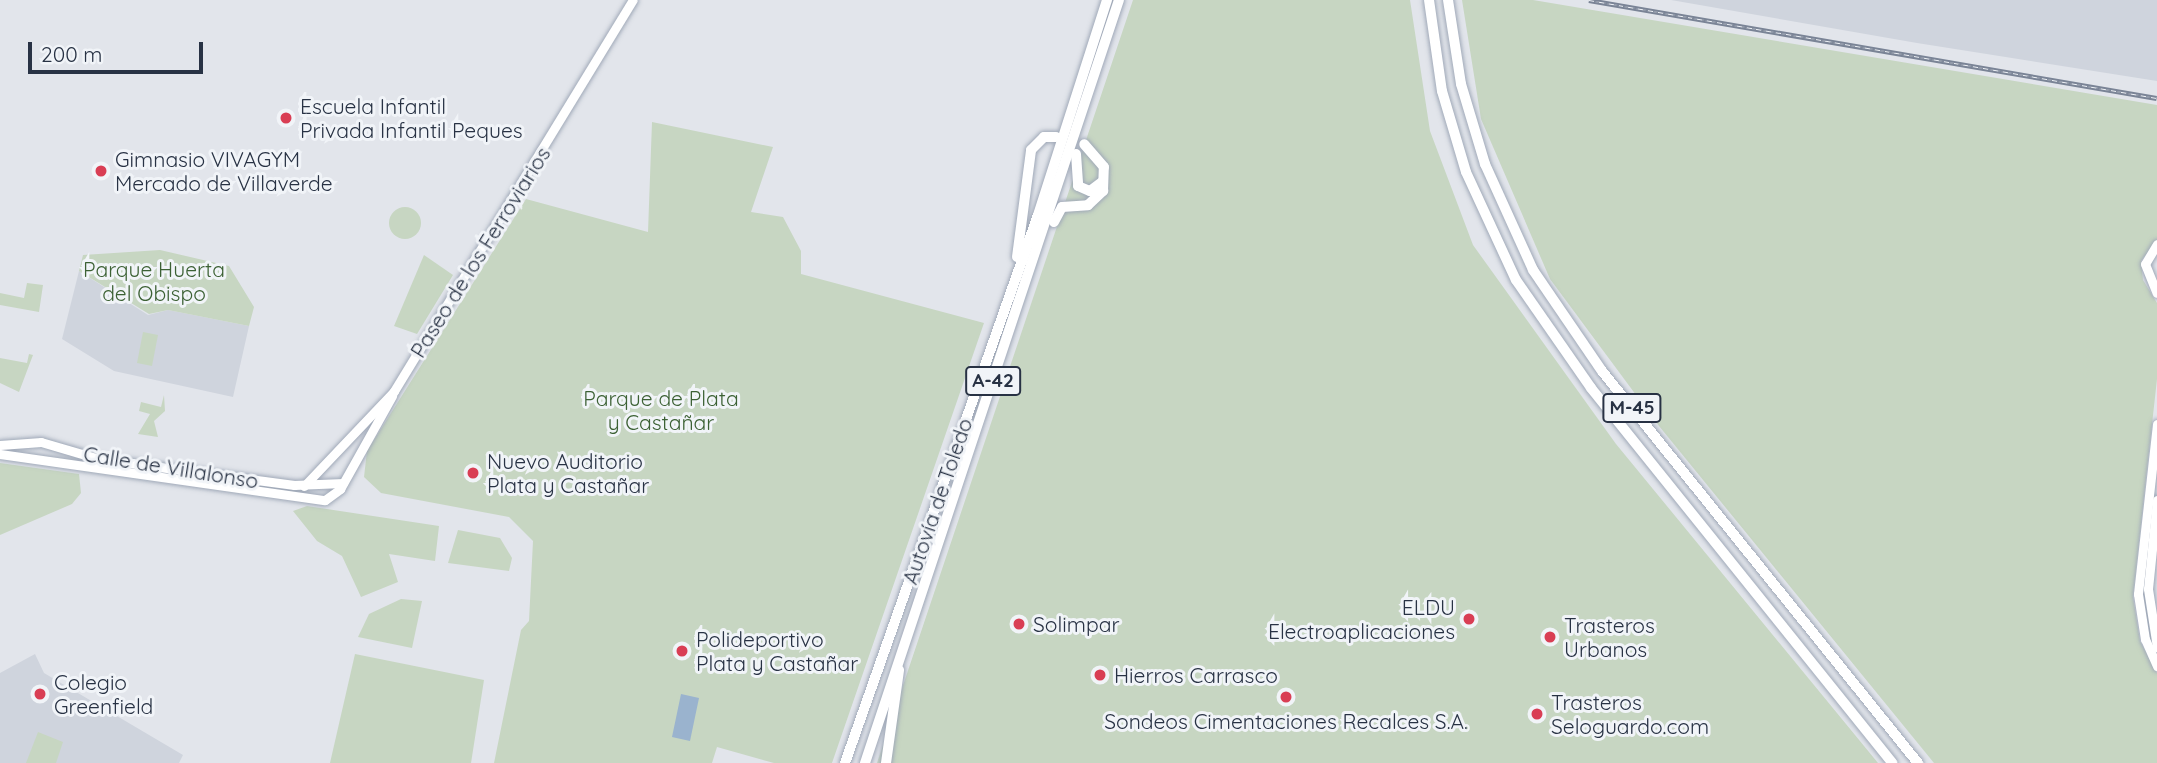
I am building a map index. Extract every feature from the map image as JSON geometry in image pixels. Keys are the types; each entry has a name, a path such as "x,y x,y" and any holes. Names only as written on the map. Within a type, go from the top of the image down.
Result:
{"highway":[{"name":"Autovía de Toledo","path":"845,763 1044,196 1107,0"},
{"name":"Autovía de Toledo","path":"865,763 1086,108 1119,0"},
{"name":"M-45","path":"1429,0 1443,91 1463,161 1516,280 1591,388 1893,763"},
{"name":"M-45","path":"1448,0 1461,84 1485,164 1533,270 1602,371 1917,763"},
{"path":"1086,108 1073,179 1090,191 1105,176"},
{"path":"990,351 1025,226 1031,150 1044,137 1055,137"},
{"path":"1034,262 1062,207 1094,202 1105,176 1100,158 1084,144"},
{"path":"1027,198 1044,196"},
{"path":"886,763 900,654"}],"main road":[{"name":"Paseo de los Ferroviarios","path":"304,486 394,391 633,0"},
{"path":"2157,244 2145,264 2157,293"},
{"path":"344,483 394,391"},
{"path":"2157,424 2138,594 2145,639 2157,666"},
{"path":"21,443 28,458"},
{"path":"48,461 51,444"},
{"name":"Calle de Villalonso","path":"0,445 51,444 99,459 304,486 344,483"},
{"name":"Calle de Villalonso","path":"0,454 325,500 344,483"},
{"path":"2157,500 2148,589 2157,647"}],"shaded area":[{"path":"1671,0 2157,0 2157,81 1917,43"},
{"path":"79,271 148,315 168,310 249,326 233,397 114,371 62,339"},
{"name":"Colegio Greenfield","path":"35,654 44,673 183,755 179,763 0,763 0,673"}],"green space":[{"path":"1133,0 1410,0 1430,131 1473,245 1616,444 1878,763 877,763"},
{"path":"1462,0 1533,0 2157,105 2157,240 2141,261 2143,280 2157,303 2157,379 2133,597 2140,641 2157,673 2157,763 1934,763 1659,426 1550,279 1481,119"},
{"name":"Parque de Plata y Castañar","path":"652,122 773,147 751,212 783,217 801,251 801,274 984,323 832,763 774,763 717,747 712,763 494,763 521,630 529,621 533,541 509,517 381,493 364,477 367,451 526,199 648,232"},
{"path":"405,207 416,212 421,223 416,234 405,239 394,234 389,223 394,212"},
{"name":"Parque Huerta del Obispo","path":"160,250 229,266 254,307 249,326 168,310 149,314 79,271 83,255"},
{"path":"424,255 453,275 417,334 394,326"},
{"path":"27,283 43,285 39,312 0,305 0,293 24,298"},
{"path":"143,332 158,335 152,366 137,363"},
{"path":"29,354 33,355 19,392 0,383 0,358 27,363"},
{"path":"164,395 165,411 154,421 158,437 138,434 150,414 139,411 141,402 161,407"},
{"path":"0,463 79,474 81,493 72,504 0,535"},
{"path":"307,506 439,526 435,561 389,554 398,582 361,597 342,556 317,541 293,511"},
{"path":"458,530 500,538 512,558 509,571 448,563"},
{"path":"401,599 422,601 412,648 358,637 369,614"},
{"path":"355,654 484,680 471,763 330,763"},
{"path":"38,732 63,742 56,763 26,763"}],"water":[{"path":"681,694 699,698 690,741 672,737"}],"railway":[{"path":"1589,0 2157,98"}],"place":[{"name":"Escuela Infantil Privada Infantil Peques","path":"286,118"},
{"name":"Gimnasio VIVAGYM Mercado de Villaverde","path":"101,171"},
{"name":"Nuevo Auditorio Plata y Castañar","path":"473,473"},
{"name":"ELDU Electroaplicaciones","path":"1469,619"},
{"name":"Solimpar","path":"1019,624"},
{"name":"Trasteros Urbanos","path":"1550,637"},
{"name":"Polideportivo Plata y Castañar","path":"682,651"},
{"name":"Hierros Carrasco","path":"1100,675"},
{"name":"Colegio Greenfield","path":"40,694"},
{"name":"Sondeos Cimentaciones Recalces S.A.","path":"1286,697"},
{"name":"Trasteros Seloguardo.com","path":"1537,714"}]}
